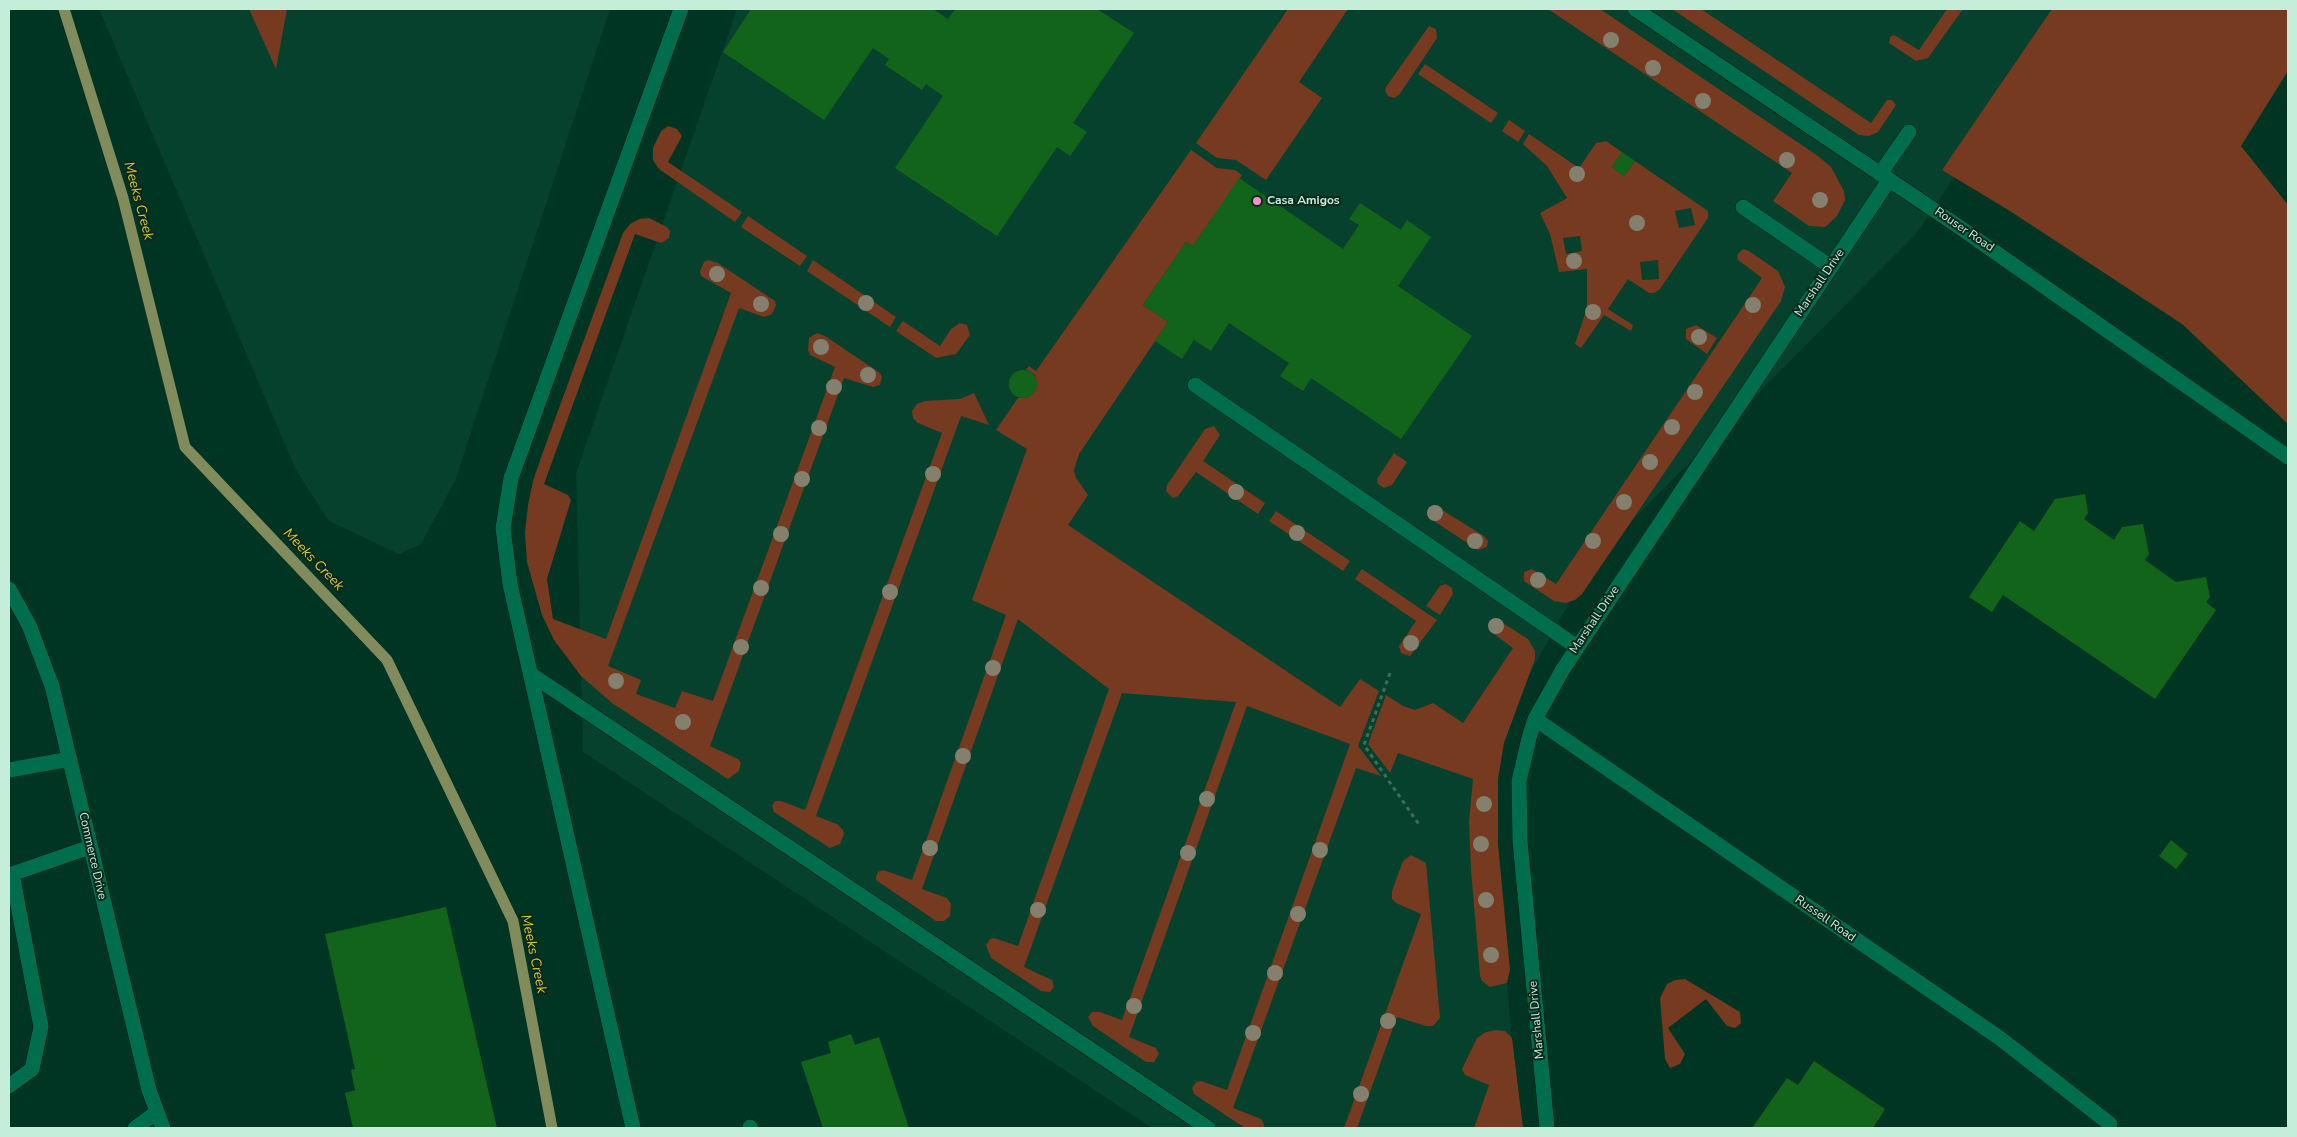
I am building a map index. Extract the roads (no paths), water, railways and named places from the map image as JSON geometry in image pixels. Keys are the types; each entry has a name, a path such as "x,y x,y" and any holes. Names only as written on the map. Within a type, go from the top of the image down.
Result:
{"street":[{"path":"633,1128 505,553 503,528 511,478 680,9"},
{"name":"Rouser Road","path":"1636,9 2029,275 2288,457"},
{"name":"Marshall Drive","path":"1547,1128 1519,822 1519,781 1535,719 1577,647 1831,267 1885,177 1909,132"},
{"path":"1743,207 1831,267"},
{"path":"1195,385 1577,647"},
{"name":"Commerce Drive","path":"9,589 28,624 52,686 149,1090 163,1128"},
{"path":"532,675 1208,1128"},
{"name":"Russell Road","path":"1535,719 2000,1039 2110,1124"},
{"path":"9,770 70,759"},
{"path":"9,1086 32,1069 41,1027 10,874 90,847"},
{"path":"135,1128 157,1112"}],"waterway":[{"name":"Meeks Creek","path":"64,9 123,198 185,447 387,660 513,921 552,1128"}],"place":[{"name":"Casa Amigos","path":"1257,201"}]}
